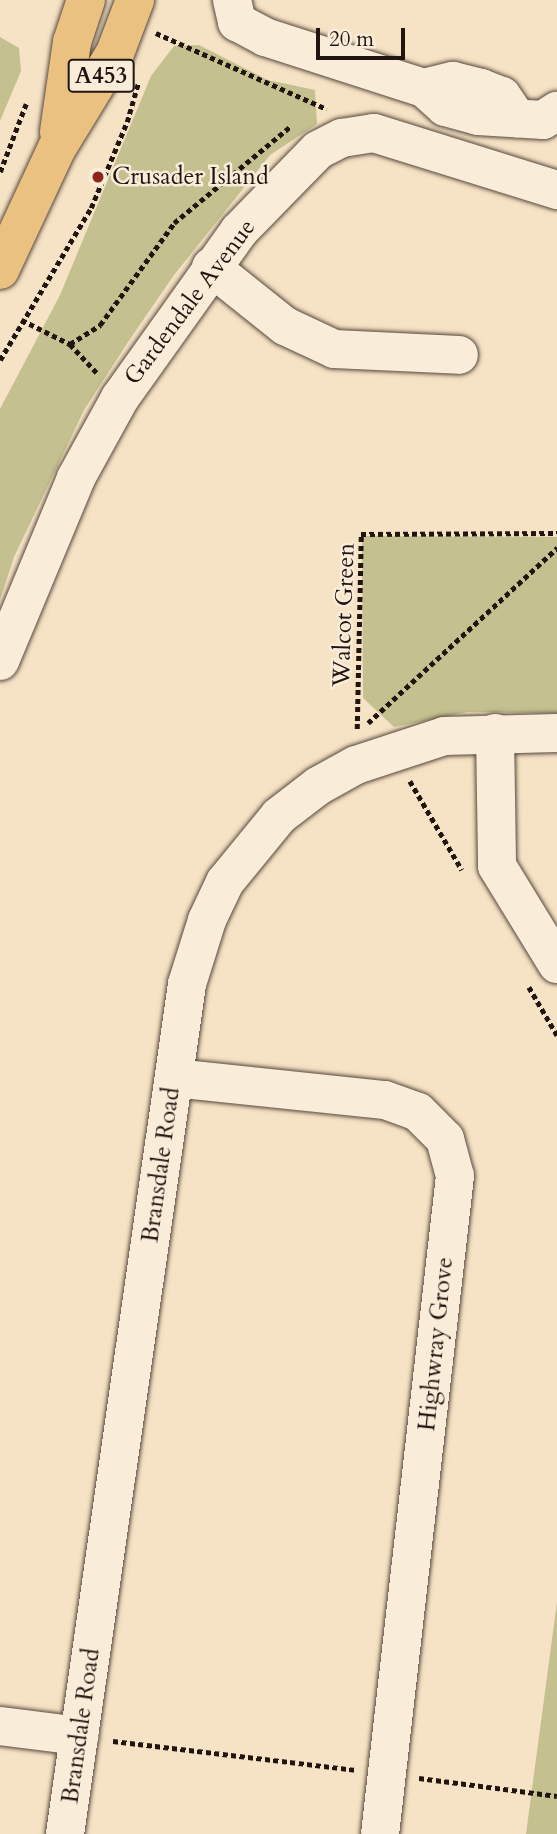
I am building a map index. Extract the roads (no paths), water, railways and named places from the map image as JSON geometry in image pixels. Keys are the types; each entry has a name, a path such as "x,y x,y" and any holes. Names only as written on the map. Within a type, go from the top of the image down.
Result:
{"highway":[{"name":"A453","path":"57,148 72,42 86,0"},
{"name":"A453","path":"0,270 57,148 115,53 135,0"}],"street":[{"path":"232,0 237,22 265,37 424,88 453,81 481,88 502,96 517,118 543,120 557,111"},
{"name":"Gardendale Avenue","path":"0,661 71,491 120,398 211,267 318,149 342,138 374,133 557,190"},
{"path":"211,267 285,326 334,349 459,355"},
{"path":"495,733 497,866 553,948"},
{"name":"Bransdale Road","path":"65,1834 187,984 207,920 225,883 272,824 317,786 392,750 444,736 557,733"},
{"name":"Highwray Grove","path":"174,1077 385,1100 418,1112 445,1139 454,1176 380,1834"},
{"path":"0,1726 79,1736"}],"place":[{"name":"Crusader Island","path":"98,177"}]}
